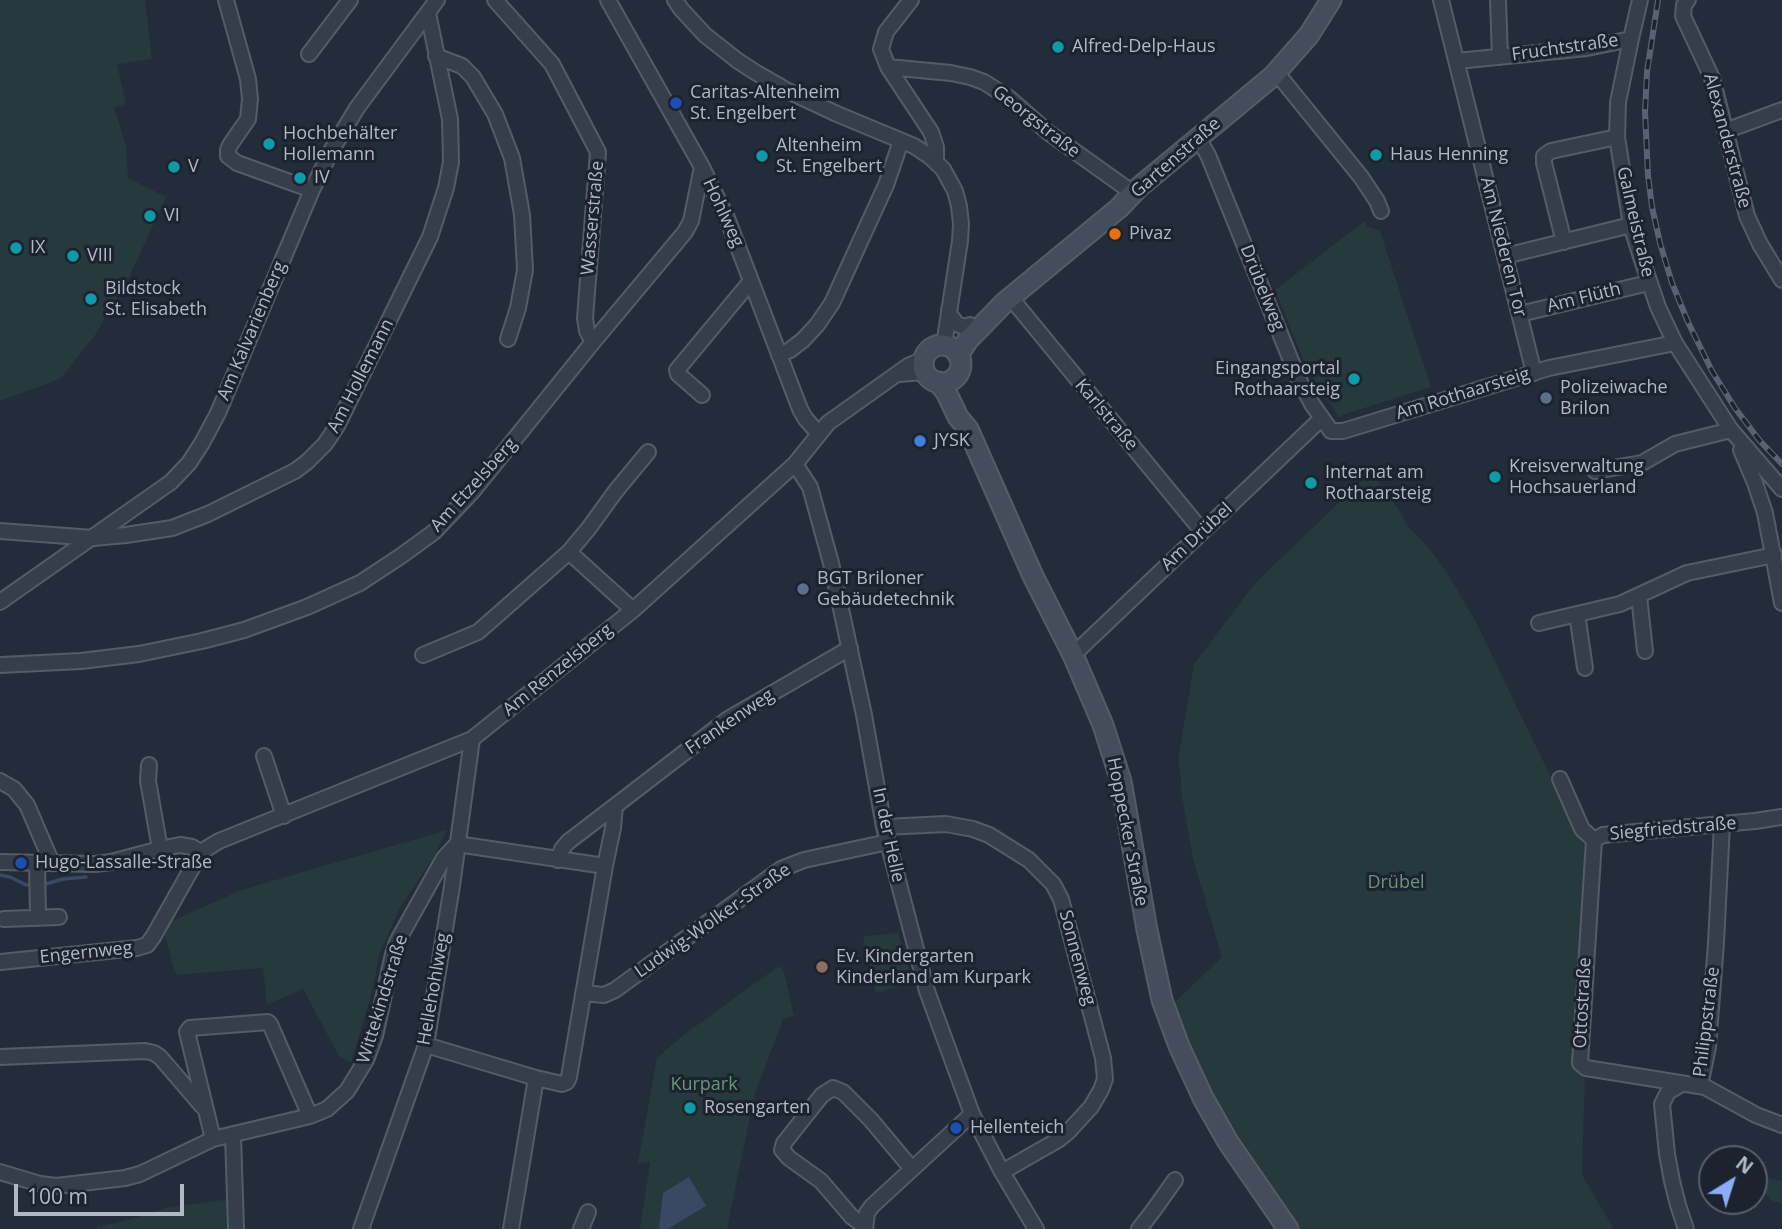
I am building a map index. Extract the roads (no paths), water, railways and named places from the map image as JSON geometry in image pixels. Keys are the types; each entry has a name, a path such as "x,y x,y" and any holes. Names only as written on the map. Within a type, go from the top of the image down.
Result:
{"street":[{"path":"226,0 248,79 250,99 248,118 230,145 228,156 237,163 312,190"},
{"path":"309,54 350,0"},
{"name":"Am Kalvarienberg","path":"0,603 177,477 196,452 218,413 312,190 351,117 437,0"},
{"name":"Wasserstraße","path":"495,0 548,59 598,152 585,318 587,331 593,342"},
{"name":"Hohlweg","path":"608,0 702,167 731,227 800,409 818,433"},
{"path":"676,0 705,35 755,72 842,117 923,151 943,169 951,183 960,215 960,241 949,309 950,349 960,365 936,372 908,366 828,423 794,464"},
{"path":"911,0 894,20 881,48 888,67 931,132 936,146 936,161"},
{"name":"Gartenstraße","path":"950,349 968,340 1008,300 1276,72 1309,35 1331,0"},
{"name":"Am Niederen Tor","path":"1441,0 1534,373"},
{"name":"Fruchtstraße","path":"1498,0 1500,57"},
{"name":"Galmeistraße","path":"1640,0 1618,102 1617,136 1631,225 1648,283 1675,343 1731,430 1782,489"},
{"name":"Alexanderstraße","path":"1688,0 1684,5 1683,16 1712,78 1747,216 1756,236 1778,265 1782,280"},
{"name":"Am Hollemann","path":"0,531 93,538 163,530 187,523 295,471 325,444 337,426 430,237 446,188 450,162 450,119 428,13"},
{"name":"Fruchtstraße","path":"1457,61 1596,47 1631,39"},
{"path":"436,56 462,66 473,77 495,114 512,158 523,215 524,270 518,308 508,339"},
{"name":"Georgstraße","path":"888,67 951,73 984,82 1003,93 1049,133 1133,193"},
{"path":"1276,72 1361,177 1381,211"},
{"path":"1725,131 1782,110"},
{"path":"1564,242 1544,156 1551,151 1617,136"},
{"name":"Drübelweg","path":"1198,138 1208,155 1304,391 1328,429 1335,432"},
{"path":"779,355 803,340 832,303 886,185 901,141"},
{"name":"Am Etzelsberg","path":"0,665 81,661 202,642 307,607 360,583 401,556 434,532 471,492 690,224 702,167"},
{"path":"1505,256 1631,225"},
{"path":"702,395 678,374 677,370 751,281"},
{"name":"Am Flüth","path":"1520,314 1648,283"},
{"name":"Gartenstraße","path":"950,349 970,325 989,309 1008,300"},
{"name":"Karlstraße","path":"1008,300 1202,531"},
{"path":"949,309 957,324 964,327 970,325"},
{"name":"Am Rothaarsteig","path":"1335,432 1557,366 1675,343"},
{"path":"936,372 929,350 939,345 950,349"},
{"name":"Hoppecker Straße","path":"936,372 958,417 968,429 1033,576 1073,655 1102,725 1121,781 1162,1000 1190,1074 1228,1142 1289,1229"},
{"name":"Am Drübel","path":"1073,655 1321,419"},
{"path":"1595,471 1642,463 1675,444 1731,430 1755,483 1765,513 1782,603"},
{"path":"423,655 483,628 569,552 648,452"},
{"name":"Am Renzelsberg","path":"201,852 219,841 472,739 633,610 794,464"},
{"name":"In der Helle","path":"794,464 810,487 831,564 884,827 927,991 972,1114 1002,1172 1037,1229"},
{"path":"569,552 633,610"},
{"path":"1539,622 1612,607 1687,573 1773,555"},
{"path":"1639,596 1645,650"},
{"path":"1577,614 1585,668"},
{"name":"Frankenweg","path":"558,860 568,842 728,719 850,648"},
{"name":"Hellehohlweg","path":"361,1229 426,1045 472,739"},
{"path":"264,756 284,816"},
{"path":"149,765 148,781 160,849"},
{"name":"Siegfriedstraße","path":"1560,779 1580,824 1594,840 1603,835 1782,817"},
{"path":"0,781 13,789 27,805 45,863 38,916"},
{"path":"426,1045 536,1078 562,1084 568,1080 615,806"},
{"name":"Sonnenweg","path":"884,827 946,824 989,835 1029,860 1053,884 1061,900 1103,1058 1105,1079 1091,1107 1063,1136 1002,1172"},
{"name":"Philippstraße","path":"1686,1229 1672,1181 1662,1104 1668,1092 1680,1084 1700,1086 1708,1046 1721,824"},
{"name":"Ottostraße","path":"1594,840 1580,1063 1586,1068 1680,1084"},
{"name":"Ludwig-Wolker-Straße","path":"583,993 611,993 781,869 804,860 888,842"},
{"path":"457,844 605,866"},
{"name":"Wittekindstraße","path":"0,1172 40,1184 57,1186 125,1178 213,1139 310,1116 327,1109 340,1099 366,1060 375,1037 397,942 444,858 457,844"},
{"path":"0,862 95,864 180,845 201,852"},
{"name":"Engernweg","path":"0,962 147,945 201,852"},
{"path":"4,919 59,917"},
{"path":"213,1139 187,1030 190,1028 265,1021 270,1024 310,1116"},
{"path":"0,1057 123,1051 154,1053 205,1110"},
{"path":"511,1229 536,1078"},
{"path":"1700,1086 1756,1115 1782,1125"},
{"path":"865,1228 821,1181 782,1150 822,1095 833,1088 843,1092 871,1120 912,1169"},
{"path":"865,1228 869,1209 972,1114"},
{"path":"233,1135 236,1229"},
{"path":"1139,1229 1175,1180"},
{"path":"581,1229 588,1212"}],"water":[{"path":"689,1177 706,1206 668,1229 661,1229 659,1227 663,1193"}],"waterway":[{"path":"0,875 26,885 33,884"},
{"path":"42,885 63,879 86,877"}],"railway":[{"path":"1658,0 1647,72 1645,112 1648,175 1660,243 1672,283 1712,371 1735,408 1782,464"}],"place":[{"name":"Alfred-Delp-Haus","path":"1058,47"},
{"name":"Caritas-Altenheim St. Engelbert","path":"676,103"},
{"name":"Hochbehälter Hollemann","path":"269,144"},
{"name":"Haus Henning","path":"1376,155"},
{"name":"Altenheim St. Engelbert","path":"762,156"},
{"name":"V","path":"174,167"},
{"name":"IV","path":"300,178"},
{"name":"VI","path":"150,216"},
{"name":"Pivaz","path":"1115,234"},
{"name":"IX","path":"16,248"},
{"name":"VIII","path":"73,256"},
{"name":"Bildstock St. Elisabeth","path":"91,299"},
{"name":"Eingangsportal Rothaarsteig","path":"1354,379"},
{"name":"Polizeiwache Brilon","path":"1546,398"},
{"name":"JYSK","path":"920,441"},
{"name":"Kreisverwaltung Hochsauerland","path":"1495,477"},
{"name":"Internat am Rothaarsteig","path":"1311,483"},
{"name":"BGT Briloner Gebäudetechnik","path":"803,589"},
{"name":"Hugo-Lassalle-Straße","path":"21,863"},
{"name":"Ev. Kindergarten Kinderland am Kurpark","path":"822,967"},
{"name":"Rosengarten","path":"690,1108"},
{"name":"Hellenteich","path":"956,1128"}],"park label":[{"name":"Drübel","path":"1396,883"},
{"name":"Kurpark","path":"704,1085"}]}
